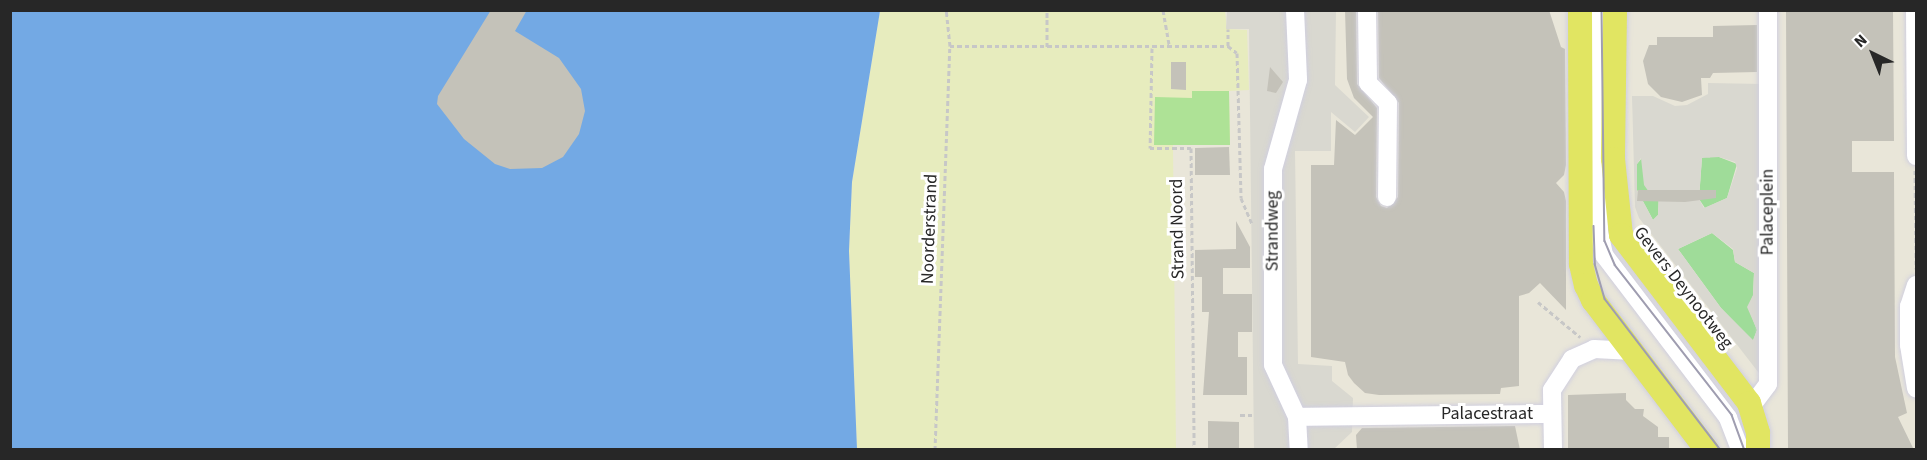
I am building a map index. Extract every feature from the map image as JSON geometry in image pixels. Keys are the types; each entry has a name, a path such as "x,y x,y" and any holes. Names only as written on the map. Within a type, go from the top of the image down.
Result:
{"main road":[{"path":"1580,10 1581,264 1593,300 1707,450"},
{"name":"Gevers Deynootweg","path":"1615,10 1613,159 1621,236 1750,408 1758,432 1758,450"}],"street":[{"name":"Strandweg","path":"1295,10 1298,80 1273,169 1273,365 1297,417 1299,450"},
{"path":"1367,10 1368,83 1388,103 1387,197"},
{"path":"1597,10 1602,248 1618,277 1728,418 1740,450"},
{"path":"1915,10 1915,157"},
{"name":"Palaceplein","path":"1750,408 1768,384 1768,17"},
{"path":"1916,285 1909,306 1917,388"},
{"name":"Palacestraat","path":"1297,417 1552,414 1552,390 1557,382 1572,359 1594,349"},
{"path":"1594,349 1633,351"},
{"path":"1552,414 1553,450"}],"path":[{"name":"Noorderstrand","path":"935,450 950,46 946,10"},
{"path":"1047,10 1047,47"},
{"path":"1163,10 1169,44"},
{"path":"950,46 1152,48 1169,44 1228,46 1228,29"},
{"name":"Strandweg","path":"1228,46 1237,53 1241,198 1252,224"},
{"name":"Strand Noord","path":"1152,48 1150,148 1191,148 1194,450"},
{"path":"1915,157 1916,285"},
{"path":"1538,302 1594,349"},
{"path":"1240,415 1252,415"}],"green space":[{"path":"1192,91 1229,91 1230,145 1154,145 1155,97 1192,98"},
{"path":"1702,157 1719,157 1737,164 1727,198 1705,208 1699,199"},
{"path":"1642,158 1659,192 1658,215 1653,220 1637,190 1637,164"},
{"path":"1712,233 1733,250 1735,262 1754,273 1753,296 1748,307 1757,330 1753,341 1721,308 1678,249"}],"sand":[{"path":"880,11 1225,11 1227,29 1247,30 1249,90 1229,91 1230,145 1173,145 1176,449 857,450 849,251 852,182"}],"shaded area":[{"path":"1227,11 1336,11 1335,85 1369,117 1355,132 1331,112 1331,151 1295,151 1298,364 1332,366 1332,381 1353,398 1352,432 1334,449 1254,449 1249,29 1226,29"},
{"path":"1708,83 1762,84 1762,377 1639,218 1635,207 1632,96 1653,96 1675,106 1687,105 1708,94","holes":["1719,157 1735,162 1737,168 1727,198 1704,208 1699,199 1702,158","1641,158 1644,185 1649,192 1659,192 1658,215 1653,220 1637,190 1637,164","1712,233 1733,249 1735,262 1754,273 1753,295 1747,307 1757,330 1753,340 1721,308 1678,249"]}],"water":[{"path":"10,11 880,11 852,182 849,251 857,449 11,449"}],"building":[{"path":"491,10 527,10 515,31 559,58 581,89 585,111 579,134 563,157 542,168 510,169 495,164 464,139 437,104 438,96"},
{"path":"1345,10 1356,10 1357,84 1377,108 1376,197 1381,206 1387,208 1398,197 1399,103 1379,78 1378,10 1549,10 1561,47 1565,49 1566,165 1564,175 1556,183 1564,192 1566,201 1566,310 1540,283 1529,293 1519,296 1519,386 1501,388 1500,394 1379,395 1365,393 1354,383 1348,375 1345,362 1311,357 1311,165 1334,165 1336,120 1355,135 1373,117 1354,98 1347,79"},
{"path":"1786,10 1893,10 1894,141 1852,141 1852,172 1894,172 1895,357 1907,413 1898,417 1914,450 1788,450"},
{"path":"1757,25 1757,72 1713,73 1710,78 1701,78 1702,95 1682,102 1661,97 1648,84 1643,61 1649,45 1657,45 1657,37 1713,37 1713,26"},
{"path":"1171,62 1186,62 1186,90 1171,89"},
{"path":"1270,67 1283,82 1276,93 1267,91"},
{"path":"1229,147 1230,175 1195,175 1195,148"},
{"path":"1638,190 1716,190 1716,198 1685,202 1637,201"},
{"path":"1236,221 1250,247 1250,268 1223,268 1223,294 1252,294 1252,332 1238,332 1238,357 1247,357 1247,395 1203,395 1209,312 1202,312 1202,277 1195,277 1195,250 1236,249"},
{"path":"1626,393 1626,400 1635,409 1644,409 1643,416 1658,427 1658,437 1669,437 1669,450 1568,450 1568,395"},
{"path":"1208,421 1239,422 1239,450 1208,450"},
{"path":"1515,426 1520,450 1357,450 1356,435 1362,428"}],"tram line":[{"path":"1602,10 1605,241 1615,265 1732,415 1745,450"},
{"path":"1594,226 1595,264 1605,299 1721,450"}]}
